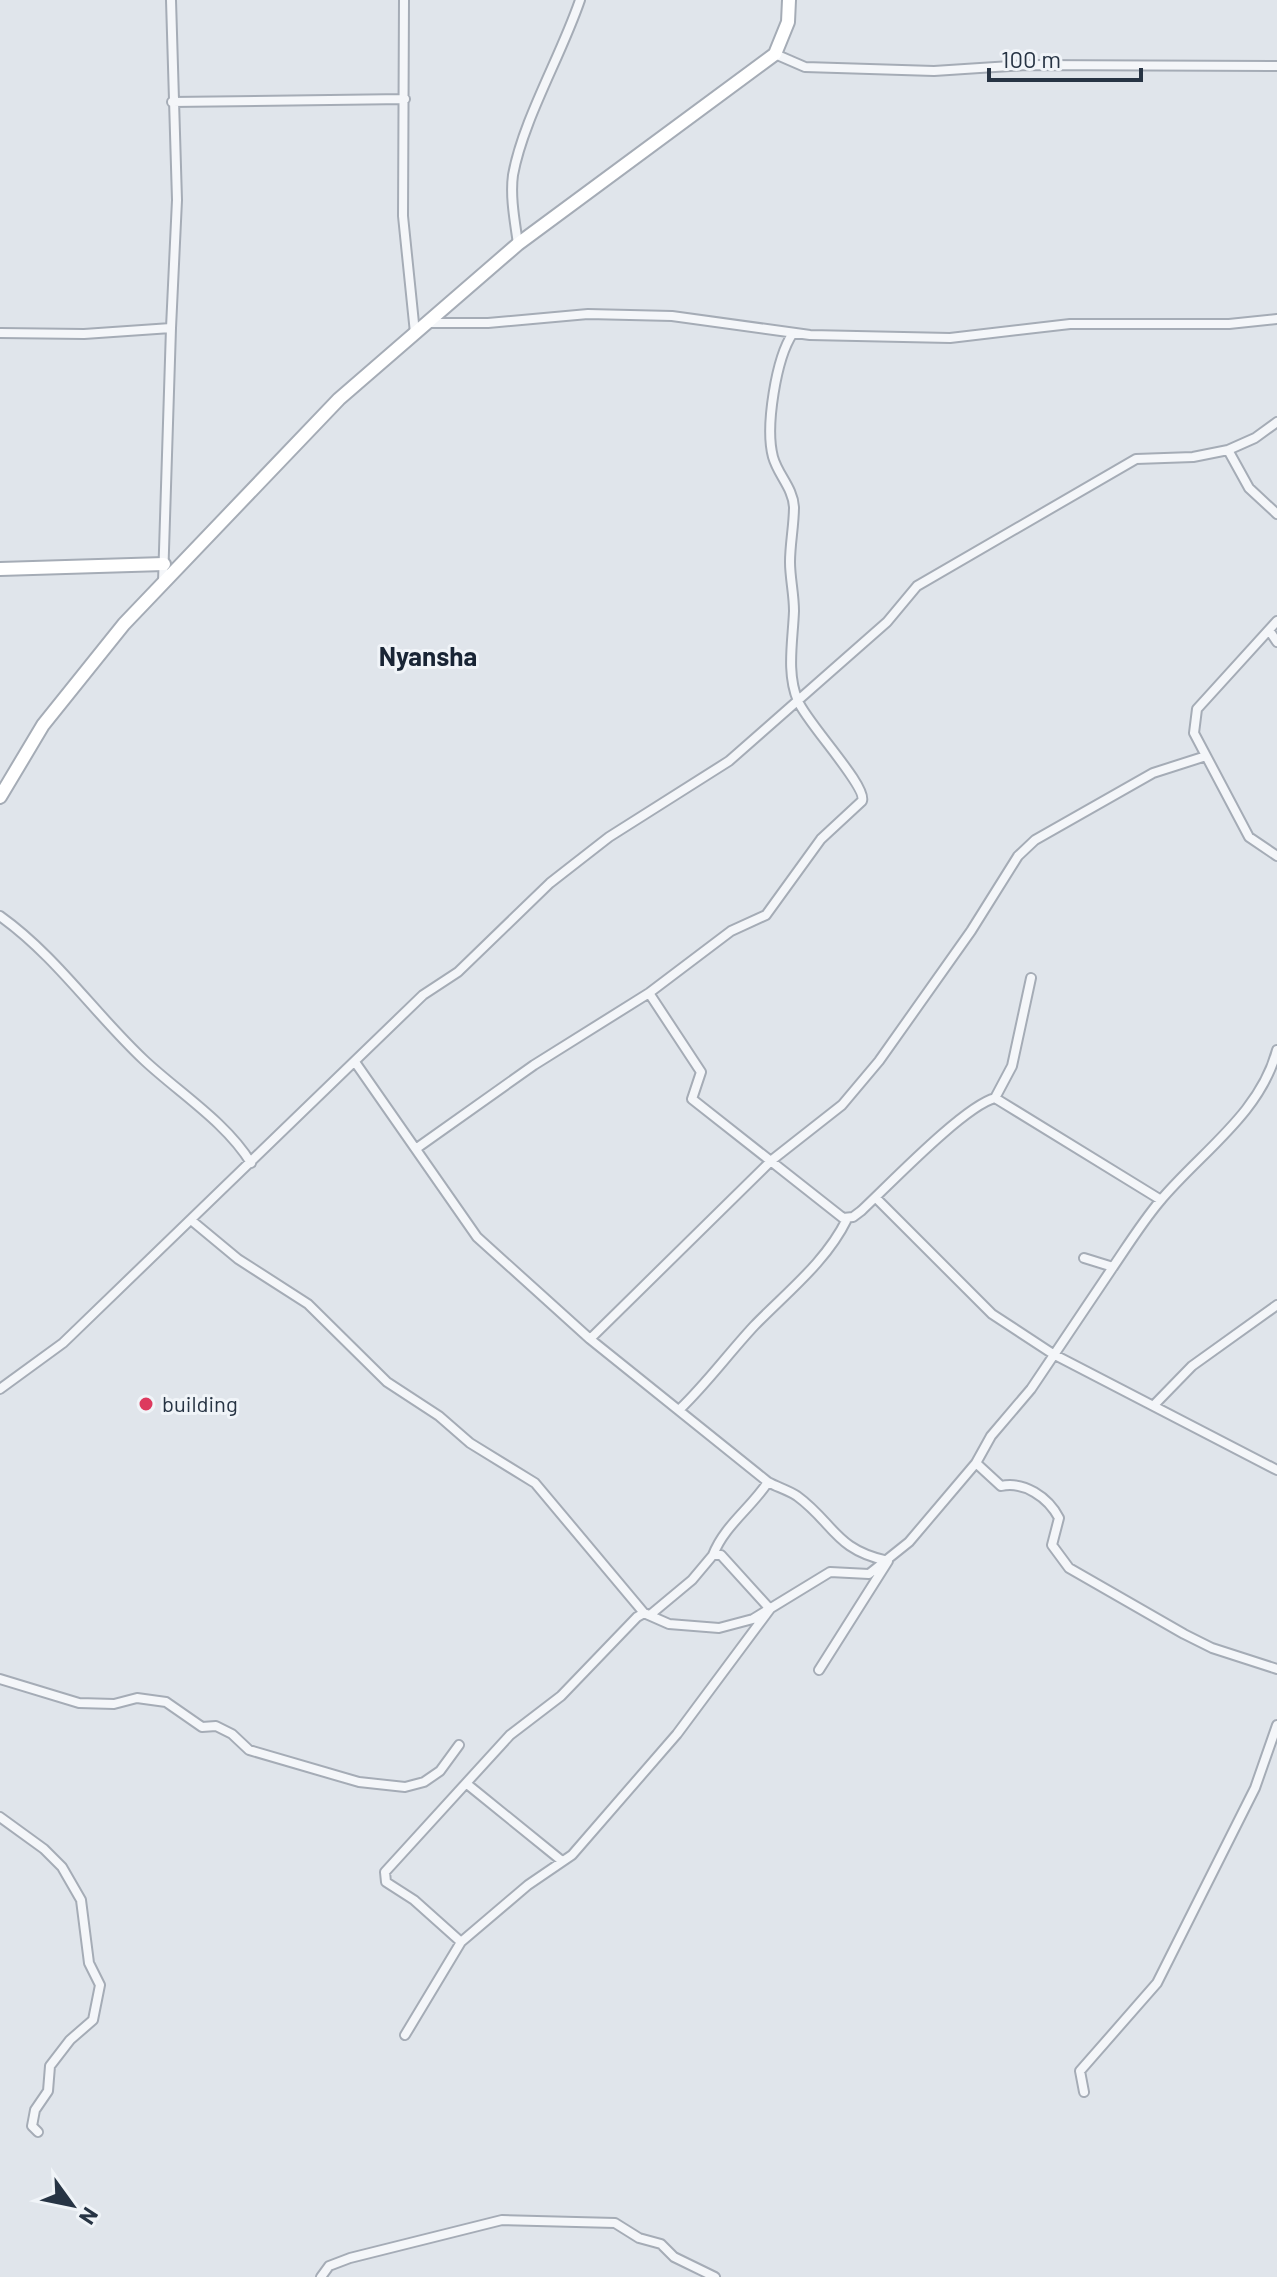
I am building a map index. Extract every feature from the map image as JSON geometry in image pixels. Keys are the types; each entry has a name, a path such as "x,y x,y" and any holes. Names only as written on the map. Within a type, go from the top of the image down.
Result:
{"street":[{"path":"163,583 177,200 171,0"},
{"path":"404,0 403,216 415,333"},
{"path":"518,244 513,177 527,127 564,46 580,0"},
{"path":"0,797 43,725 124,624 339,399 518,244 775,54 788,22 789,0"},
{"path":"775,54 805,67 934,71 1026,65 1277,66"},
{"path":"172,102 405,99"},
{"path":"426,323 488,323 588,314 658,315 830,337 950,338 1070,324 1229,324 1277,319"},
{"path":"0,333 84,334 171,328"},
{"path":"417,1148 534,1065 649,993 720,938 766,915 821,839 862,801 862,788 815,732 797,700 790,668 794,607 790,536 794,507 790,490 772,455 771,438 774,392 783,350 793,333"},
{"path":"0,1389 63,1343 423,995 458,972 550,883 609,837 729,761 887,622 917,586 1136,459 1193,457 1228,450 1255,438 1277,422"},
{"path":"1228,450 1249,488 1277,514"},
{"path":"0,569 164,564"},
{"path":"1277,621 1197,709 1194,733 1249,837 1277,856"},
{"path":"1269,630 1277,642"},
{"path":"590,1339 772,1160 842,1105 879,1061 971,931 991,894 1018,856 1035,840 1153,773 1206,756"},
{"path":"0,916 34,941 126,1042 230,1138 251,1163"},
{"path":"680,1409 797,1286 838,1237 847,1219 876,1198 937,1140 983,1102 995,1098 1012,1066 1031,978"},
{"path":"649,993 701,1072 692,1099 822,1198 830,1210 847,1219"},
{"path":"819,1670 888,1561 976,1463 1161,1200 1222,1141 1271,1074 1277,1050"},
{"path":"355,1062 477,1237 590,1339 768,1482 796,1496 838,1538 865,1556 888,1561"},
{"path":"995,1098 1161,1200"},
{"path":"876,1198 992,1314 1053,1354 1155,1404 1277,1470"},
{"path":"191,1220 238,1259 308,1304 387,1382 439,1416 470,1443 535,1483 647,1614 669,1624 719,1628 753,1619 830,1572 869,1574 888,1561"},
{"path":"1084,1258 1113,1267"},
{"path":"1155,1404 1192,1366 1277,1305"},
{"path":"976,1463 1001,1486 1024,1487 1053,1507 1059,1518 1052,1545 1069,1568 1212,1648 1277,1669"},
{"path":"461,1942 383,1876 510,1735 561,1696 610,1643 692,1580 713,1555 723,1534 753,1504 768,1482"},
{"path":"713,1555 721,1555 770,1609"},
{"path":"405,2035 461,1942 562,1861 677,1734 770,1609"},
{"path":"0,1679 79,1703 114,1704 137,1698 166,1702 202,1727 216,1726 232,1734 249,1750 323,1775 359,1782 405,1787 424,1782 440,1771 459,1745"},
{"path":"1084,2092 1080,2071 1157,1983 1255,1788 1277,1725"},
{"path":"467,1784 562,1861"},
{"path":"0,1817 44,1849 62,1867 81,1900 89,1963 100,1985 93,2020 70,2040 50,2066 48,2091 35,2110 32,2126 38,2132"},
{"path":"321,2277 329,2266 350,2258 502,2220 615,2223 639,2238 661,2244 674,2257 715,2277"}],"place":[{"name":"building","path":"146,1404"}],"district":[{"name":"Nyansha","path":"428,657"}]}
